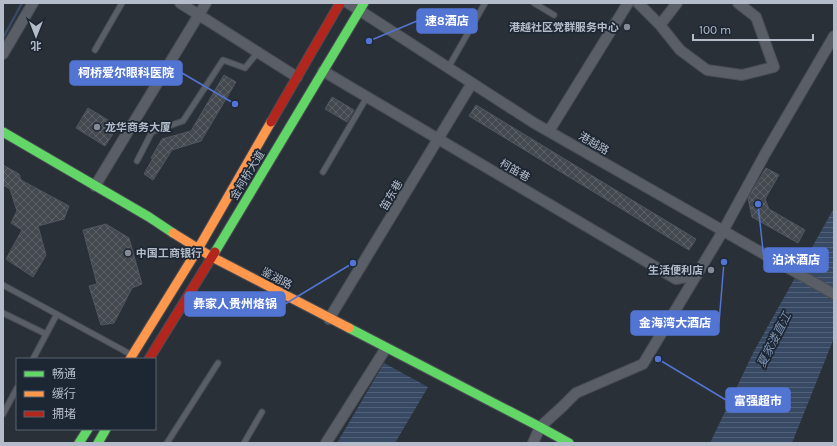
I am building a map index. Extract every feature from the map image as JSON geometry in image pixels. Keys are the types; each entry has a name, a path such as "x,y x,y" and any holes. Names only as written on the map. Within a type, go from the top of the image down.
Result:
{"main road":[{"name":"金柯桥大道","path":"132,357 198,249 340,3"},
{"name":"金柯桥大道","path":"150,358 362,7"},
{"name":"鉴湖路","path":"3,132 149,217 212,257 569,443"},
{"path":"79,443 87,430"},
{"path":"98,443 105,430"}],"street":[{"path":"4,48 32,3"},
{"path":"180,3 298,76"},
{"path":"96,186 206,3"},
{"name":"港越路","path":"348,3 362,7 448,68 534,123 834,294"},
{"path":"548,131 628,3"},
{"path":"638,3 660,24 680,50 707,70 742,74 774,67 756,17 738,3"},
{"path":"660,24 676,3"},
{"path":"533,443 540,427 562,408 576,393 643,364 723,231 765,154 834,36"},
{"name":"柯笛巷","path":"323,71 676,278 697,275"},
{"name":"笛东巷","path":"329,319 472,83"},
{"path":"326,443 386,348"}],"lane":[{"path":"95,50 122,3"},
{"path":"448,68 486,3"},
{"path":"534,3 554,15"},
{"path":"137,161 152,132 183,121 223,60 245,68 258,52"},
{"path":"323,172 367,97"},
{"path":"3,285 132,357"},
{"path":"3,313 46,334"},
{"path":"34,358 57,314"},
{"path":"167,443 218,363"},
{"path":"3,414 16,390"},
{"path":"244,443 262,412"}],"water":[{"name":"夏家溇直江","path":"834,208 834,338 792,443 710,443 754,351"},
{"path":"384,363 428,387 395,443 337,443"}],"building":[{"path":"224,75 236,82 201,141 172,150 153,180 144,174 162,139 191,131"},
{"path":"332,97 354,110 347,122 325,109"},
{"path":"476,105 696,239 689,250 469,116"},
{"name":"龙华商务大厦","path":"88,108 118,126 105,146 76,128"},
{"path":"3,165 19,174 21,180 69,206 64,219 38,226 46,255 33,277 6,259 22,230 11,223 17,211 10,189 3,185"},
{"path":"766,168 779,175 765,199 769,209 805,230 798,243 752,217 748,198"},
{"path":"106,224 129,238 142,284 132,288 114,323 101,325 89,286 97,284 83,230"}],"waterway":[{"path":"3,38 22,3"}],"traffic: fast":[{"path":"215,252 364,3"},
{"path":"3,132 149,217 173,233"},
{"path":"349,328 569,443"},
{"path":"79,443 87,430"},
{"path":"98,443 105,430"}],"traffic: slow":[{"path":"131,358 198,249 271,122"},
{"path":"173,233 212,257 349,328"}],"traffic: jam":[{"path":"271,122 340,3"},
{"path":"150,358 215,252"}],"place":[{"name":"港越社区党群服务中心","path":"627,27"},
{"name":"速8酒店","path":"369,41"},
{"name":"柯桥爱尔眼科医院","path":"235,104"},
{"name":"龙华商务大厦","path":"97,127"},
{"name":"泊沐酒店","path":"758,204"},
{"name":"中国工商银行","path":"128,253"},
{"name":"金海湾大酒店","path":"724,262"},
{"name":"彝家人贵州烙锅","path":"353,263"},
{"name":"生活便利店","path":"711,270"},
{"name":"富强超市","path":"658,359"}]}
